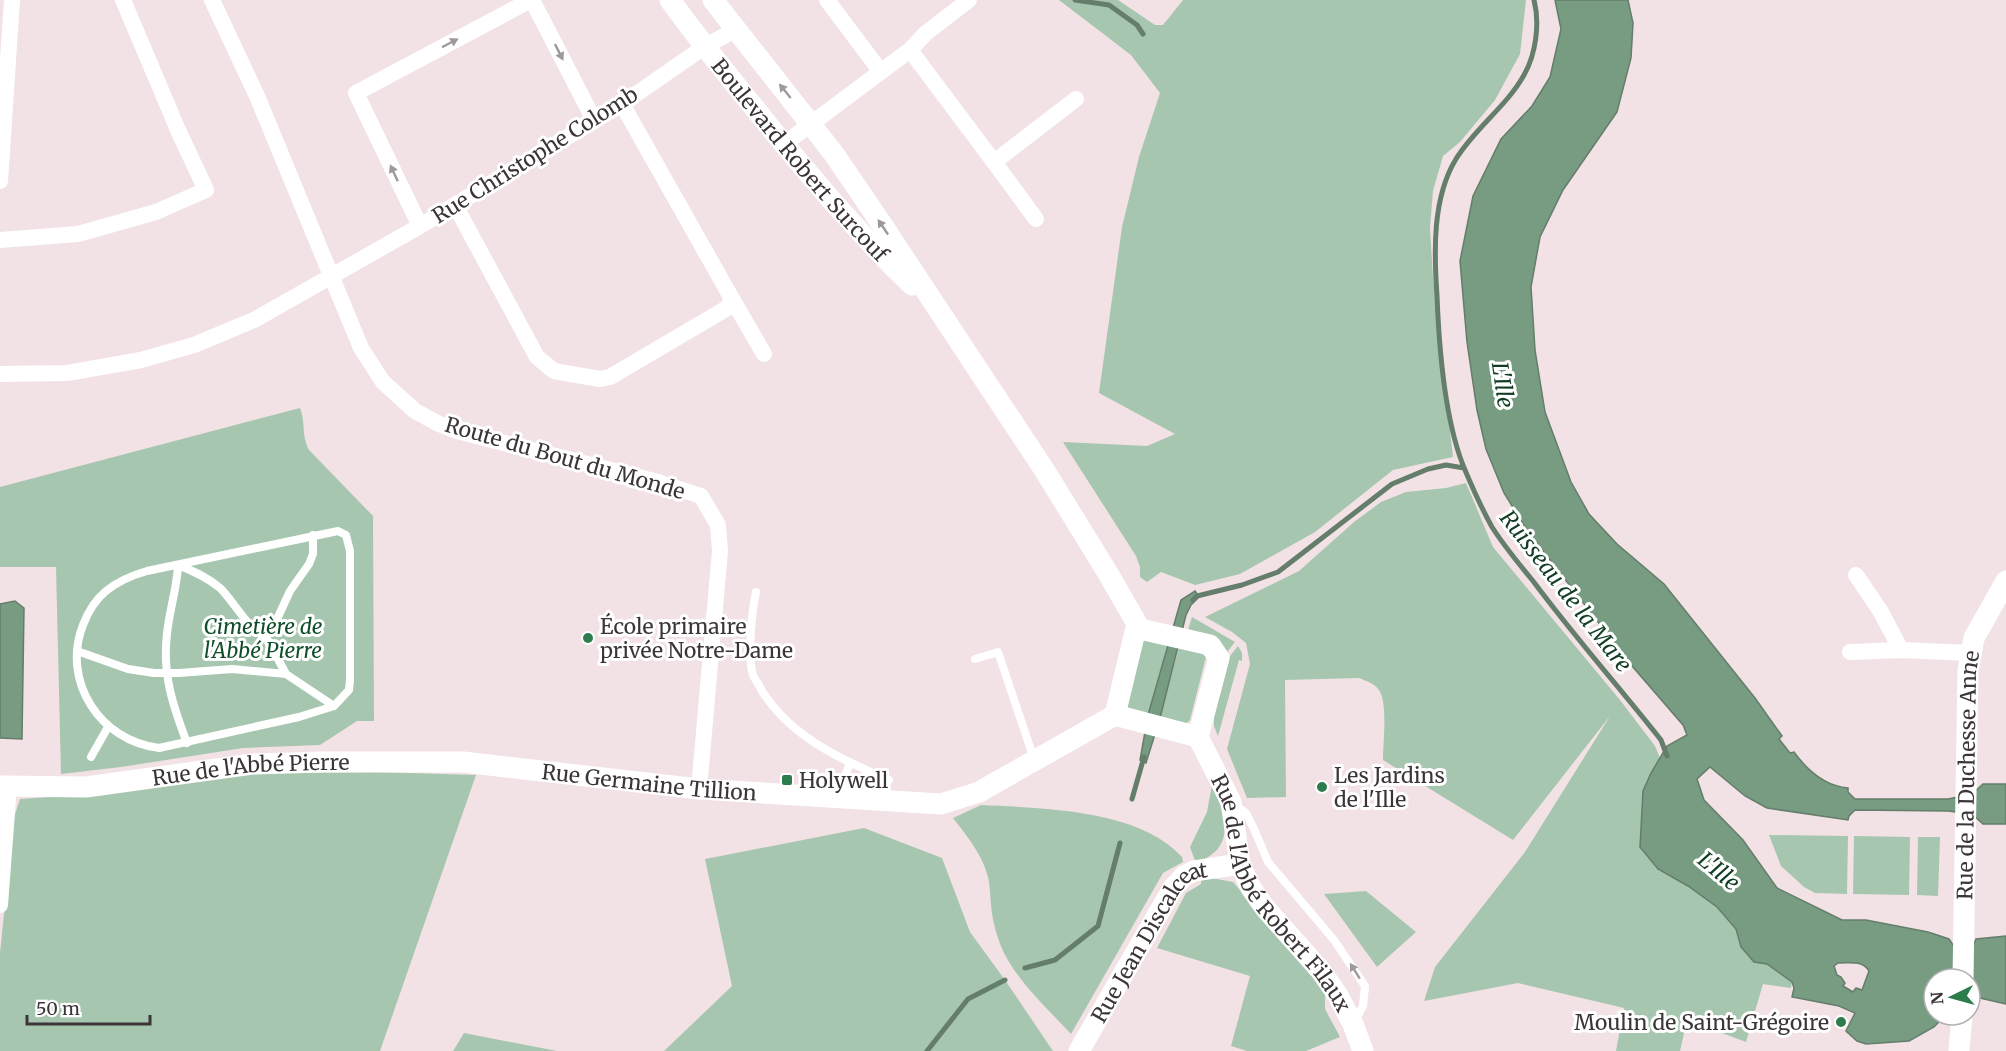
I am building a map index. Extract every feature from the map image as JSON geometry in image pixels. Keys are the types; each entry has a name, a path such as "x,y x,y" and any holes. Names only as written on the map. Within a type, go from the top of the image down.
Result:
{"street":[{"path":"0,181 12,0"},
{"path":"0,240 78,234 156,212 206,190 177,130 123,0"},
{"name":"Route du Bout du Monde","path":"212,0 257,96 361,348 383,382 415,411 457,431 658,482 701,496 718,525 720,551 699,789"},
{"path":"420,226 356,93 531,0 594,120"},
{"name":"Boulevard Robert Surcouf","path":"670,0 704,47 809,177 874,248 938,311"},
{"name":"Boulevard Robert Surcouf","path":"713,0 834,154 1045,471 1109,575 1148,630"},
{"path":"827,0 882,72"},
{"path":"784,144 882,72 910,50 926,33 969,0"},
{"name":"Rue Christophe Colomb","path":"0,374 68,373 141,360 194,345 254,320 455,205 622,104 704,47 735,30"},
{"path":"910,50 1036,219"},
{"path":"994,162 1076,99"},
{"path":"622,104 764,354"},
{"path":"455,205 537,357 554,371 600,379 610,377 729,307 731,297"},
{"path":"1856,575 1881,612 1901,650"},
{"name":"Rue de la Duchesse Anne","path":"1963,967 1965,779 1970,653 1974,638 2006,582"},
{"path":"1034,761 1123,718 1198,737 1219,658 1210,645 1148,630 1136,632 1123,718"},
{"path":"1850,652 1901,650 1970,653"},
{"name":"Rue de l'Abbé Robert Filaux","path":"1198,737 1231,802 1240,864 1251,888 1321,971 1337,994 1353,1024 1362,1051"},
{"name":"Rue Germaine Tillion","path":"502,767 699,789 941,804 979,792 1034,761"},
{"name":"Rue de l'Abbé Pierre","path":"4,786 86,787 252,764 463,762 502,767"},
{"path":"0,905 4,786"},
{"name":"Rue Jean Discalceat","path":"1079,1051 1173,888 1184,876 1194,871 1240,864"},
{"path":"1959,1051 1961,1027"}],"lane":[{"path":"343,532 349,541 350,680 343,698 334,705 299,717 169,747 149,747 127,739 108,727 92,709 80,686 78,637 88,612 106,591 130,576 178,565 313,536 343,532"},
{"path":"265,635 272,630 290,591 309,564 313,554 313,536"},
{"path":"178,565 203,576 228,596 255,632 265,635 286,674"},
{"path":"178,565 167,633 166,673 169,693 187,743"},
{"path":"756,592 752,613 753,674 768,700 791,726 819,747 889,780"},
{"path":"77,651 128,669 166,673 232,669 286,674 334,705"},
{"path":"975,659 998,652 1034,761"},
{"path":"91,757 108,727"},
{"path":"844,799 844,779 850,763"},
{"path":"1231,802 1246,813 1268,862 1334,940 1365,986 1362,1006 1353,1024"}],"green space":[{"path":"1059,0 1118,0 1155,25 1163,25 1183,0 1526,0 1520,54 1495,100 1460,142 1443,156 1433,191 1430,228 1433,277 1453,457 1393,470 1315,532 1240,574 1195,585 1161,572 1147,582 1140,577 1140,567 1136,556 1063,442 1147,446 1175,434 1099,393 1122,227 1139,157 1160,93 1131,55"},
{"name":"Cimetière de l'Abbé Pierre","path":"300,408 309,450 373,516 374,721 357,721 320,745 243,748 61,774 56,567 0,567 0,487"},
{"path":"1466,483 1493,547 1620,700 1655,746 1660,758 1643,791 1640,847 1658,869 1688,886 1717,907 1736,929 1741,947 1754,962 1767,964 1792,982 1791,988 1763,984 1746,1042 1687,1020 1680,1051 1616,1051 1624,1008 1518,983 1424,1001 1435,967 1525,852 1610,716 1513,840 1383,760 1382,696 1370,682 1359,678 1285,680 1286,797 1247,798 1227,749 1250,664 1246,643 1205,617 1299,571 1354,522 1381,502 1406,492 1446,488"},
{"path":"1192,617 1235,642 1227,652 1219,639 1188,630"},
{"path":"1146,639 1168,644 1148,715 1127,709 1141,642"},
{"path":"1238,646 1242,653 1242,661 1239,660 1218,736 1214,726 1214,717 1230,656"},
{"path":"1179,647 1206,657 1190,720 1186,724 1160,718"},
{"path":"377,772 476,775 380,1051 0,1051 0,953 14,817 20,799 81,795 237,773"},
{"path":"1212,785 1224,820 1223,840 1209,857 1196,863 1190,847 1207,812"},
{"path":"981,805 1060,810 1116,820 1164,841 1182,857 1183,862 1163,873 1071,1034 1026,985 1010,964 1001,947 994,923 988,877 982,861 953,818"},
{"path":"864,828 942,858 970,932 1053,1051 664,1051 732,986 705,859"},
{"path":"1769,835 1848,836 1847,894 1815,893 1804,887 1781,866"},
{"path":"1854,836 1910,837 1909,895 1853,894"},
{"path":"1918,837 1940,837 1938,896 1917,895"},
{"path":"1211,878 1233,882 1304,966 1325,994 1325,1009 1340,1037 1306,1051 1247,1051 1231,1046 1250,976 1157,948 1186,893 1201,884 1201,879"},
{"path":"1366,891 1416,932 1377,967 1324,894"},
{"path":"464,1033 557,1051 453,1051"}],"water":[{"name":"L'Ille","path":"1555,0 1628,0 1633,23 1631,58 1617,112 1563,190 1540,237 1531,287 1535,350 1545,412 1571,482 1589,514 1617,544 1664,584 1755,698 1782,736 1779,739 1790,753 1794,752 1817,776 1832,784 1848,788 1848,792 1855,799 1948,799 1972,794 1983,784 2006,784 2006,824 1983,824 1972,814 1948,811 1855,810 1848,820 1767,808 1745,796 1710,767 1697,779 1704,800 1743,840 1777,888 1842,920 1866,920 1928,932 1949,939 1953,945 1974,944 1976,939 2006,936 2006,1004 1982,998 1982,967 1922,967 1922,1027 1934,1027 1909,1041 1866,1044 1857,1041 1846,1031 1855,1013 1839,1006 1792,997 1794,988 1792,982 1767,964 1754,962 1741,947 1736,929 1717,907 1688,886 1658,869 1640,847 1643,791 1667,746 1687,735 1683,725 1632,666 1527,530 1504,493 1486,449 1477,410 1467,342 1460,261 1473,196 1501,139 1532,106 1550,77 1561,29","holes":["1838,963 1863,965 1869,971 1862,990 1856,988 1853,992 1843,986 1845,983 1837,975 1834,966"]},
{"path":"1195,591 1199,597 1191,605 1186,615 1146,763 1140,760 1148,715 1181,600"},
{"path":"15,601 24,608 22,739 0,738 0,604"}],"waterway":[{"path":"1075,0 1109,5 1137,25 1143,34"},
{"path":"1534,0 1537,28 1528,67 1509,97 1472,137 1456,159 1442,191 1435,244 1439,338 1448,408 1452,430 1465,470 1492,527 1564,622 1661,740 1667,756"},
{"name":"Ruisseau de la Mare","path":"1193,600 1197,596 1242,585 1278,572 1392,484 1428,469 1446,465 1464,468"},
{"name":"Ruisseau de la Mare","path":"1132,799 1144,757"},
{"name":"Ruisseau de la Mare","path":"1025,968 1055,960 1098,926 1120,843"},
{"name":"Ruisseau de la Mare","path":"927,1051 968,999 1005,980"}],"place":[{"name":"École primaire privée Notre-Dame","path":"588,638"},
{"name":"Holywell","path":"787,780"},
{"name":"Les Jardins de l'Ille","path":"1322,787"},
{"name":"Moulin de Saint-Grégoire","path":"1841,1022"}]}
